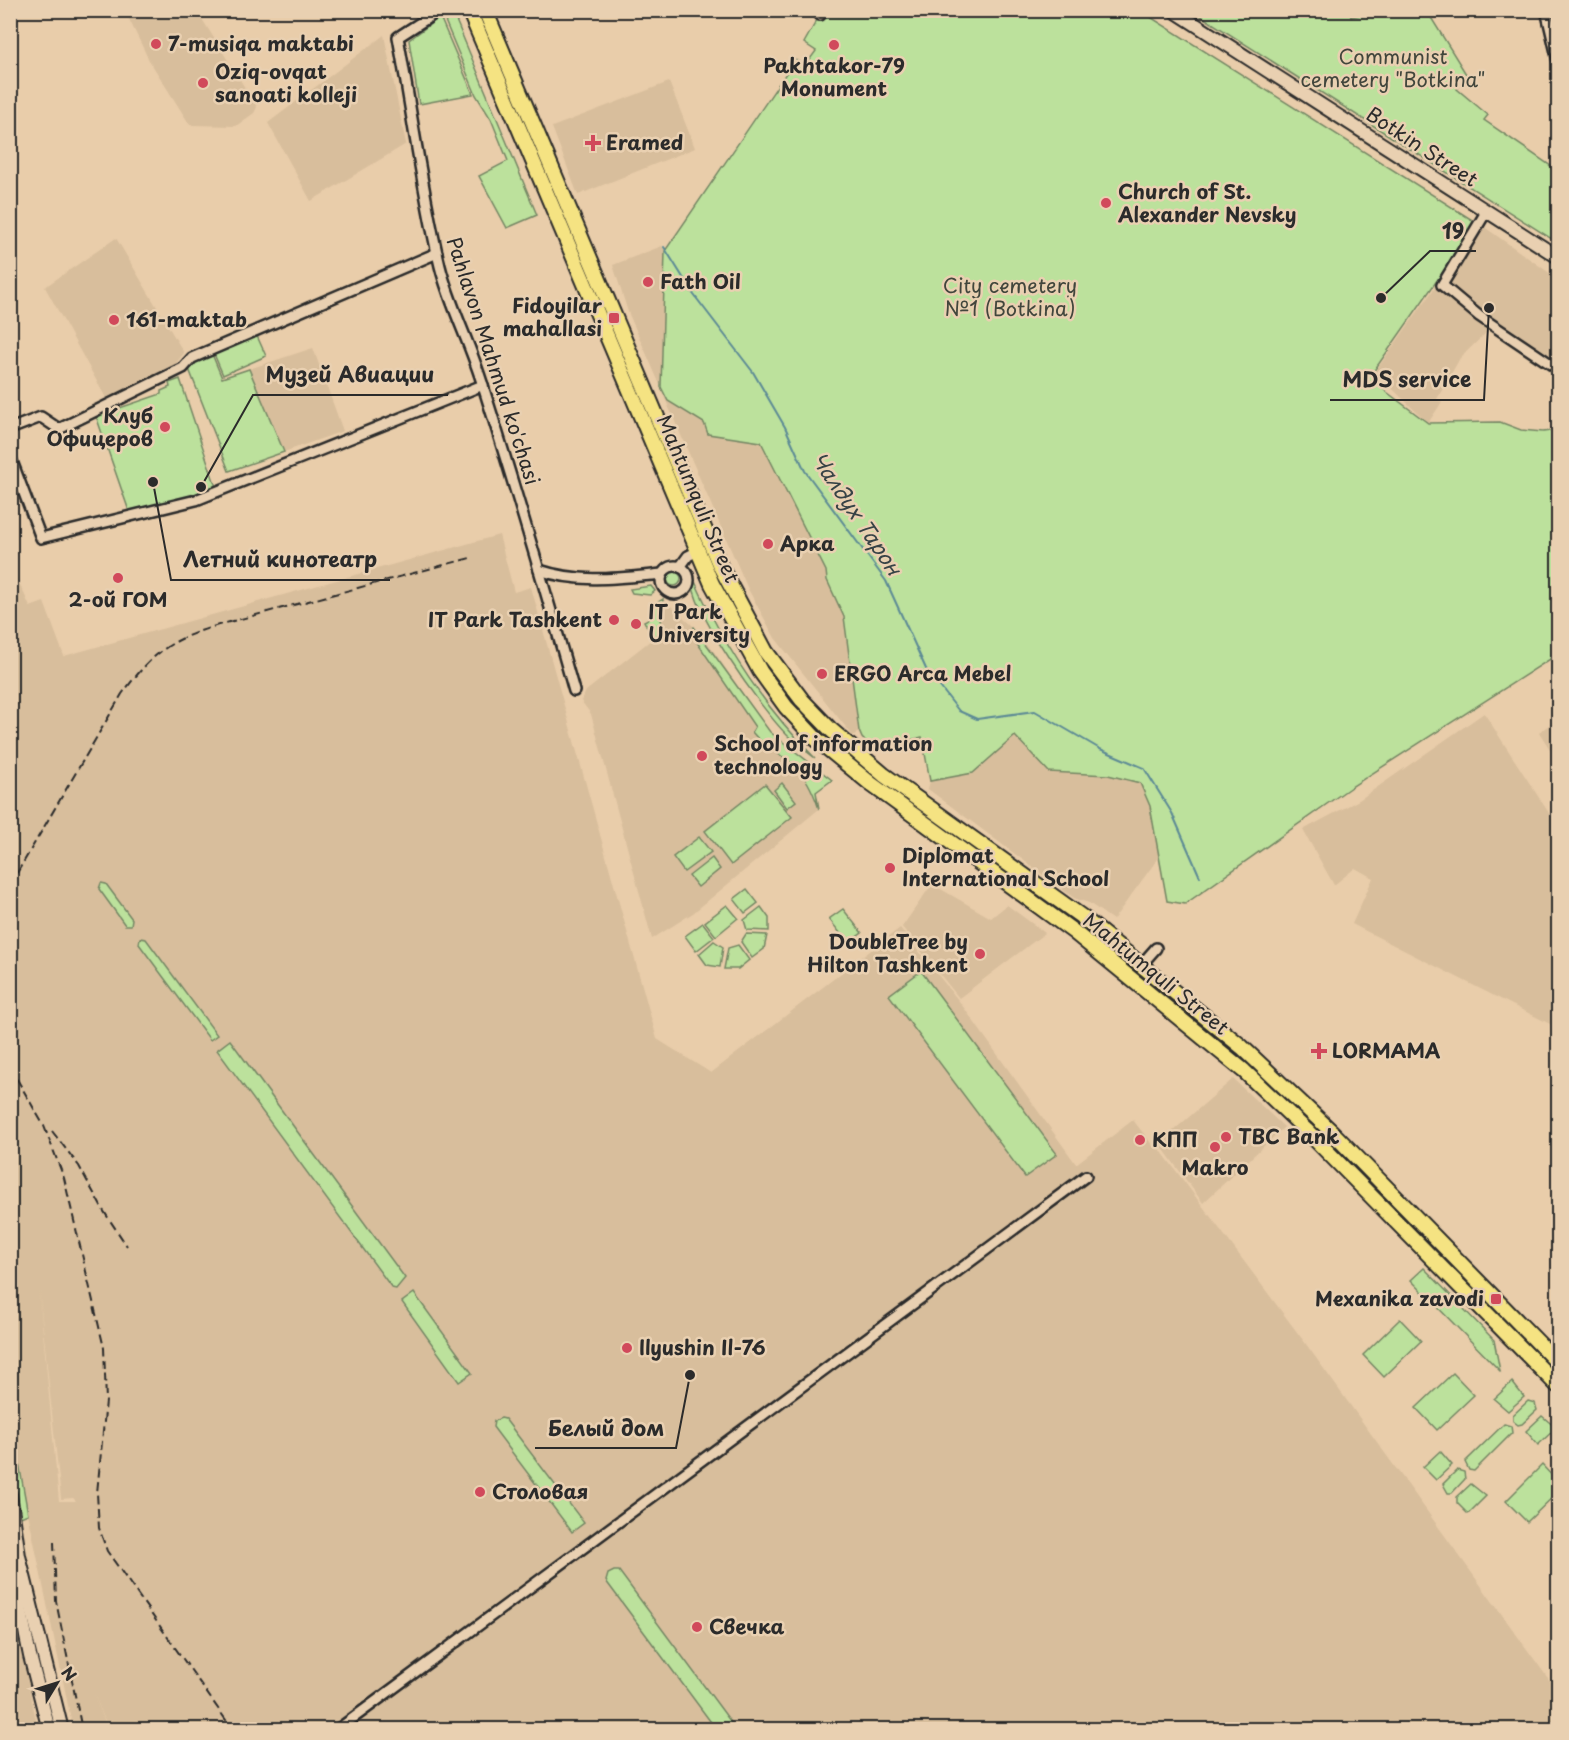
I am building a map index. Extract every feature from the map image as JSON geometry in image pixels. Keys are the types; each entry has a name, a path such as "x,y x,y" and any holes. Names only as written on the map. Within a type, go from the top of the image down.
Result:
{"main road":[{"name":"Mahtumquli Street","path":"469,10 724,609 752,659 786,707 815,738 871,784 1074,932 1231,1060 1306,1130 1558,1386"},
{"name":"Mahtumquli Street","path":"485,10 720,566 766,652 802,700 852,749 1082,917 1242,1047 1331,1131 1558,1363"},
{"path":"1231,1060 1242,1047"}],"street":[{"name":"Pahlavon Mahmud ko'chasi","path":"440,10 398,37 437,253 483,385 574,691"},
{"name":"Botkin Street","path":"1173,10 1558,257"},
{"path":"1546,10 1558,61"},
{"path":"1486,212 1442,285 1479,316 1558,369"},
{"path":"10,429 41,417 59,429 183,368 192,358 437,253"},
{"path":"10,456 41,538 196,500 483,385"},
{"path":"680,567 688,556 698,551"},
{"path":"539,570 561,577 583,580 663,574 672,566 680,567 686,572 689,580 686,588 679,592 670,592 663,587 663,574"},
{"path":"1141,965 1156,948"},
{"path":"337,1730 1086,1176"},
{"path":"10,1494 19,1556 62,1730"},
{"path":"10,1558 30,1656 49,1730"}],"shaded area":[{"name":"Oziq-ovqat sanoati kolleji","path":"125,11 197,11 257,107 254,113 236,126 190,125 149,60"},
{"path":"384,35 406,144 311,201 268,123"},
{"path":"669,82 695,148 578,195 552,127"},
{"path":"1480,224 1558,279 1558,368 1489,330 1460,358 1437,399 1442,402 1428,423 1375,372"},
{"name":"161-maktab","path":"116,238 184,353 173,367 106,398 45,287"},
{"path":"662,246 665,251 665,283 661,387 628,312 613,265"},
{"path":"313,348 343,431 284,452 249,369"},
{"path":"663,394 668,401 704,423 708,434 760,442 826,571 827,580 844,617 859,715 859,731 853,736 775,638 748,589"},
{"path":"499,535 514,592 531,587 657,1039 711,1073 900,928 959,1001 1076,1164 1133,1120 1153,1146 1156,1144 1303,1340 1558,1692 1558,1729 109,1730 94,1694 108,1729 73,1729 18,1465 10,1412 10,562 30,607 44,602 64,656","holes":["39,1290 61,1499 73,1498 76,1501 59,1501"]},
{"name":"School of information technology","path":"663,599 701,633 770,732 832,780 816,792 819,809 693,913 652,939 591,714 581,701 586,691 660,633"},
{"path":"1484,713 1558,827 1558,1028 1352,924 1373,878 1355,868 1334,885 1303,830 1359,800"},
{"path":"1558,719 1558,762 1539,732"},
{"path":"1015,736 1049,772 1108,775 1140,783 1150,806 1159,857 1113,920 1089,903 1074,898 928,789 930,781 973,773"},
{"path":"932,884 991,918 1007,905 1045,933 959,998 902,927"},
{"path":"1233,1079 1284,1127 1203,1203 1159,1143"},
{"path":"11,1599 15,1621 38,1729 11,1729"}],"green space":[{"name":"City cemetery №1 (Botkina)","path":"822,11 1141,11 1477,223 1373,372 1384,390 1428,423 1500,422 1521,430 1543,432 1558,430 1558,654 1351,787 1185,904 1167,901 1150,806 1140,783 1108,775 1049,772 1015,736 973,773 930,781 922,737 874,750 862,738 859,731 844,617 827,580 826,571 761,442 708,434 704,423 668,401 661,387 665,251 795,60 805,66 816,51 804,43"},
{"name":"Communist cemetery \"Botkina\"","path":"1193,11 1349,11 1351,17 1380,11 1427,11 1466,74 1457,89 1488,115 1484,120 1558,171 1558,243"},
{"path":"453,13 537,215 507,228 479,176 508,161 491,119 476,95 443,16"},
{"path":"440,17 473,94 419,104 409,40"},
{"path":"257,336 266,356 223,375 214,354"},
{"path":"212,354 222,378 249,369 284,452 229,471 189,369 193,362"},
{"path":"180,379 216,487 192,497 129,511 96,416 161,394 161,391 170,387 169,383"},
{"path":"671,572 677,572 681,579 677,586 671,586 667,582 667,576"},
{"path":"692,575 716,625 745,672 778,717 815,758 790,738 745,682 714,634 702,610 694,590"},
{"path":"651,586 655,591 650,595 632,593 630,589"},
{"path":"663,599 660,633 653,638 644,621 650,618 654,605"},
{"path":"694,627 770,732 832,780 816,792 819,809 800,771 765,745 752,732 755,727 690,632"},
{"path":"782,783 796,801 787,808 774,790"},
{"path":"765,784 792,817 731,865 705,831"},
{"path":"699,837 711,852 684,872 673,857"},
{"path":"712,858 720,869 698,887 689,876"},
{"path":"101,883 106,884 132,919 131,925 125,925 99,889"},
{"path":"747,889 758,903 745,913 734,899"},
{"path":"727,905 738,918 716,936 705,922"},
{"path":"761,907 769,918 769,931 747,930 744,920"},
{"path":"843,909 862,933 848,943 829,919"},
{"path":"703,923 714,937 696,951 685,936"},
{"path":"746,934 767,935 764,949 752,958 741,942"},
{"path":"140,938 146,939 217,1035 210,1040 139,944"},
{"path":"714,941 723,947 720,967 707,965 699,954"},
{"path":"738,945 749,960 738,969 724,969 728,948"},
{"path":"921,971 1057,1154 1025,1177 889,995"},
{"path":"230,1040 405,1278 396,1289 392,1288 217,1050"},
{"path":"1424,1268 1494,1340 1500,1371 1411,1280"},
{"path":"414,1293 472,1373 459,1382 402,1302"},
{"path":"1400,1319 1421,1341 1384,1377 1363,1355"},
{"path":"1453,1373 1474,1395 1437,1430 1416,1408"},
{"path":"1512,1382 1524,1397 1508,1411 1494,1399"},
{"path":"1528,1401 1535,1403 1537,1410 1518,1425 1513,1421 1513,1415"},
{"path":"10,1412 28,1514 18,1518 11,1453"},
{"path":"1542,1416 1556,1428 1538,1445 1526,1431"},
{"path":"505,1419 584,1523 572,1532 493,1427 494,1421"},
{"path":"1504,1424 1511,1426 1512,1433 1474,1471 1469,1470 1465,1462"},
{"path":"1440,1451 1452,1465 1436,1480 1423,1467"},
{"path":"1542,1465 1558,1482 1558,1492 1527,1522 1506,1501"},
{"path":"1457,1470 1464,1472 1465,1479 1452,1493 1448,1493 1443,1484"},
{"path":"1471,1484 1486,1496 1468,1514 1457,1503 1457,1497"},
{"path":"619,1571 736,1729 716,1729 606,1581 608,1574"}],"waterway":[{"name":"Чалдух Тарон","path":"664,247 694,295 753,372 785,427 805,471 886,581 926,669 959,711 977,719 1035,711 1100,749 1144,768 1172,813 1200,877"}],"railway":[{"path":"10,885 122,694 144,667 165,648 189,635 222,624 474,557"},
{"path":"10,1067 44,1126 64,1178 104,1348 106,1401 97,1493 99,1528 107,1551 233,1730"},
{"path":"52,1131 79,1166 103,1210 127,1246"},
{"path":"54,1542 56,1601 82,1730"}],"place":[{"name":"7-musiqa maktabi","path":"156,44"},
{"name":"Pakhtakor-79 Monument","path":"834,45"},
{"name":"Oziq-ovqat sanoati kolleji","path":"203,83"},
{"name":"Eramed","path":"593,143"},
{"name":"Church of St. Alexander Nevsky","path":"1106,203"},
{"name":"Fath Oil","path":"648,282"},
{"name":"19","path":"1381,298"},
{"name":"MDS service","path":"1489,308"},
{"name":"Fidoyilar mahallasi","path":"614,318"},
{"name":"161-maktab","path":"114,320"},
{"name":"Клуб Офицеров","path":"165,427"},
{"name":"Летний кинотеатр","path":"153,482"},
{"name":"Музей Авиации","path":"201,487"},
{"name":"Арка","path":"768,544"},
{"name":"2-ой ГОМ","path":"118,578"},
{"name":"IT Park Tashkent","path":"614,620"},
{"name":"IT Park University","path":"636,624"},
{"name":"ERGO Arca Mebel","path":"822,674"},
{"name":"School of information technology","path":"702,756"},
{"name":"Diplomat International School","path":"890,868"},
{"name":"DoubleTree by Hilton Tashkent","path":"980,954"},
{"name":"LORMAMA","path":"1319,1051"},
{"name":"TBC Bank","path":"1226,1137"},
{"name":"КПП","path":"1140,1140"},
{"name":"Makro","path":"1215,1147"},
{"name":"Mexanika zavodi","path":"1496,1299"},
{"name":"Ilyushin Il-76","path":"627,1348"},
{"name":"Белый дом","path":"690,1375"},
{"name":"Столовая","path":"480,1492"},
{"name":"Свечка","path":"697,1627"}]}
